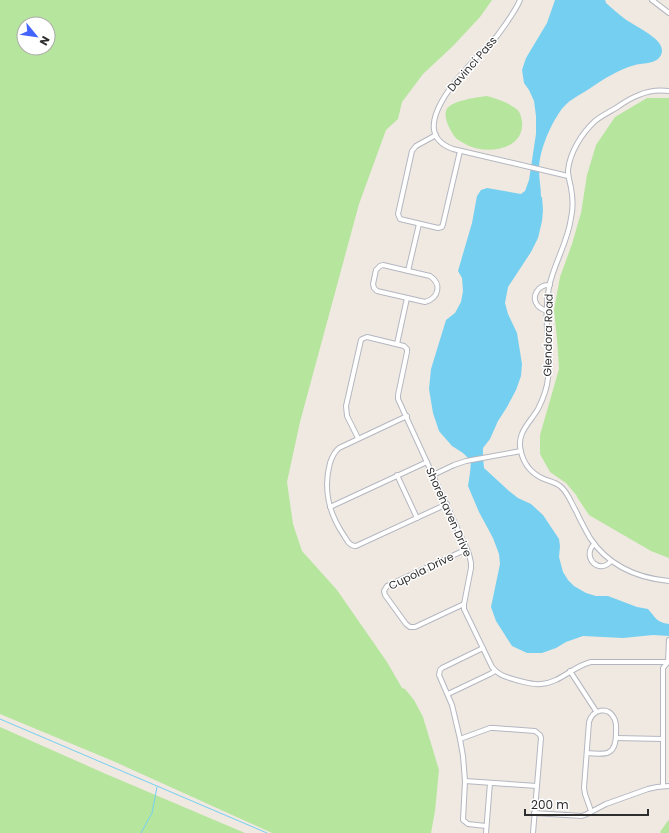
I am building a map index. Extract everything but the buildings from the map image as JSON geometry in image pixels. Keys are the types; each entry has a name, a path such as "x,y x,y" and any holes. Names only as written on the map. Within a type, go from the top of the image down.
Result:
{"street":[{"name":"Davinci Pass","path":"436,135 434,121 449,89 497,35 510,18 520,0"},
{"path":"652,0 669,13"},
{"path":"460,151 443,225 438,228 400,219 398,214 412,151 416,146 436,135 448,147 460,151 568,176 571,157 575,148 588,128 596,121 640,94 663,90 669,91"},
{"name":"Glendora Road","path":"521,451 521,435 540,405 548,380 550,360 547,311 550,285 571,219 572,190 568,176"},
{"path":"408,270 419,224"},
{"path":"385,265 408,270 431,277 437,283 438,288 435,296 431,300 423,302 377,291 374,288 373,284 376,270 380,266 385,265"},
{"path":"547,311 539,307 535,295 543,285 550,285"},
{"path":"358,438 347,416 346,406 360,342 362,339 367,337 397,344 407,298"},
{"name":"Shorehaven Drive","path":"397,344 404,346 407,350 398,398 471,559 471,568 464,604"},
{"path":"406,416 336,450 329,467 327,486 330,507 334,516 341,531 350,544 358,546 446,504"},
{"path":"434,475 466,461 521,451 525,463 532,472 542,478 558,484 565,491 594,544 601,552 612,561 641,575 669,581"},
{"path":"330,507 428,462"},
{"path":"398,476 417,518"},
{"path":"594,544 589,552 590,558 594,564 606,566 612,561"},
{"name":"Cupola Drive","path":"464,604 415,627 410,627 406,624 385,595 384,591 387,586 467,548"},
{"path":"464,604 466,613 495,671 503,676 537,684 552,682 570,671 591,662 669,662"},
{"path":"663,786 663,668 669,662 669,640"},
{"path":"483,648 442,668 439,675 448,694 456,720 463,756 465,781 463,820 468,824 486,826"},
{"path":"448,694 495,671"},
{"path":"570,671 596,711"},
{"path":"587,753 600,755 608,753 614,746 616,742 616,722 610,713 605,711 596,711 592,715 589,722 584,788 591,811"},
{"path":"460,739 486,729 494,728 537,732 540,735 533,833"},
{"path":"616,738 663,739"},
{"path":"465,781 537,786"},
{"path":"486,833 490,783"},
{"path":"534,813 580,816 588,814 591,811 613,801 648,789 669,786"}],"green space":[{"path":"0,0 492,0 480,17 453,46 423,74 402,102 398,119 386,130 359,204 300,422 287,482 293,524 302,551 337,590 387,662 402,688 405,689 414,700 423,717 439,770 431,833 272,833 113,761 0,714"},
{"path":"487,96 512,106 521,115 521,131 511,144 503,148 484,150 467,145 455,137 447,123 446,111 452,105 464,100"},
{"path":"647,98 669,98 669,558 651,551 589,515 577,496 566,483 550,472 540,454 540,435 559,369 554,310 560,277 581,213 587,175 596,145 615,117"},
{"path":"0,727 106,774 245,833 0,833"},
{"path":"669,820 669,833 661,833 660,832"}],"water":[{"path":"555,0 605,0 606,3 622,17 653,37 661,46 662,52 656,61 635,65 616,72 572,99 562,109 548,133 539,163 543,210 538,238 531,252 508,287 505,303 508,314 517,333 522,364 521,376 516,390 498,421 490,439 483,448 484,468 509,491 518,498 531,504 543,515 559,539 559,557 563,572 574,586 586,593 596,596 608,596 637,607 648,609 659,621 669,624 669,636 653,635 623,638 583,636 542,653 527,653 512,646 496,621 491,607 500,564 499,554 468,486 471,461 463,453 452,446 439,431 433,413 429,389 431,369 446,320 455,313 461,302 463,291 462,278 458,271 472,223 477,196 481,190 487,188 521,194 525,191 529,180 536,134 536,116 534,101 524,83 522,70 526,58 547,23"}],"waterway":[{"path":"0,719 267,833"},
{"path":"141,833 152,813 157,787"}]}
